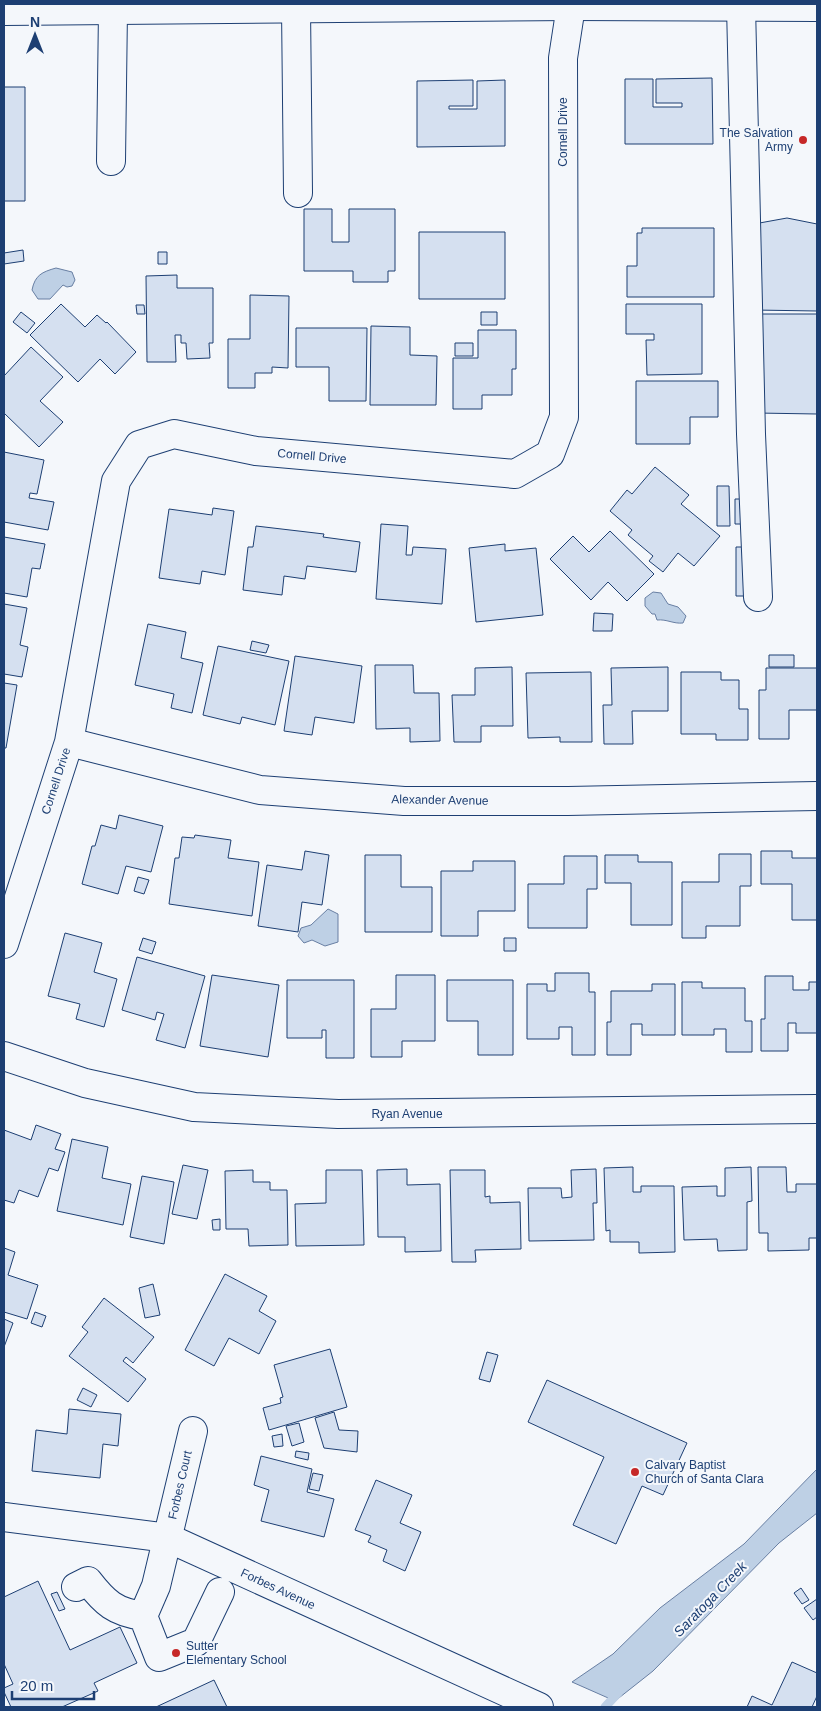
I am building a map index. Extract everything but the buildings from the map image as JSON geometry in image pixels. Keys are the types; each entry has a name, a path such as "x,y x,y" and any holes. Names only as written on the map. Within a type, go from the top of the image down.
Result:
{"street":[{"path":"4,11 113,10 209,6 296,8 817,7"},
{"name":"Cornell Drive","path":"4,944 69,742 116,481 139,445 174,434 256,451 515,474 550,454 564,418 563,58 571,6"},
{"path":"741,6 751,434 758,597"},
{"path":"296,8 298,193"},
{"path":"111,161 113,10"},
{"name":"Alexander Avenue","path":"69,742 260,790 404,801 568,801 817,796"},
{"name":"Ryan Avenue","path":"4,1056 85,1083 194,1107 338,1114 817,1109"},
{"name":"Forbes Court","path":"143,1616 156,1586 192,1431"},
{"name":"Forbes Avenue","path":"4,1517 168,1538 539,1707"},
{"path":"76,1587 88,1581 98,1594 118,1611 143,1616 159,1657 196,1642 220,1592"}],"water":[{"path":"56,268 72,272 75,280 72,286 67,287 63,285 50,299 38,299 32,290 35,281 43,273"},
{"path":"653,592 661,593 668,604 678,607 686,616 683,623 657,620 655,614 652,614 645,606 645,598"},
{"path":"328,909 338,914 338,942 325,946 312,940 304,943 298,936 301,928 311,925"},
{"path":"817,1469 817,1513 779,1543 653,1671 615,1701 572,1682 613,1654 660,1608 744,1544"}],"waterway":[{"name":"Saratoga Creek","path":"605,1707 618,1693"}],"place":[{"name":"The Salvation Army","path":"803,140"},
{"name":"Calvary Baptist Church of Santa Clara","path":"635,1472"},
{"name":"Sutter Elementary School","path":"176,1653"}]}
